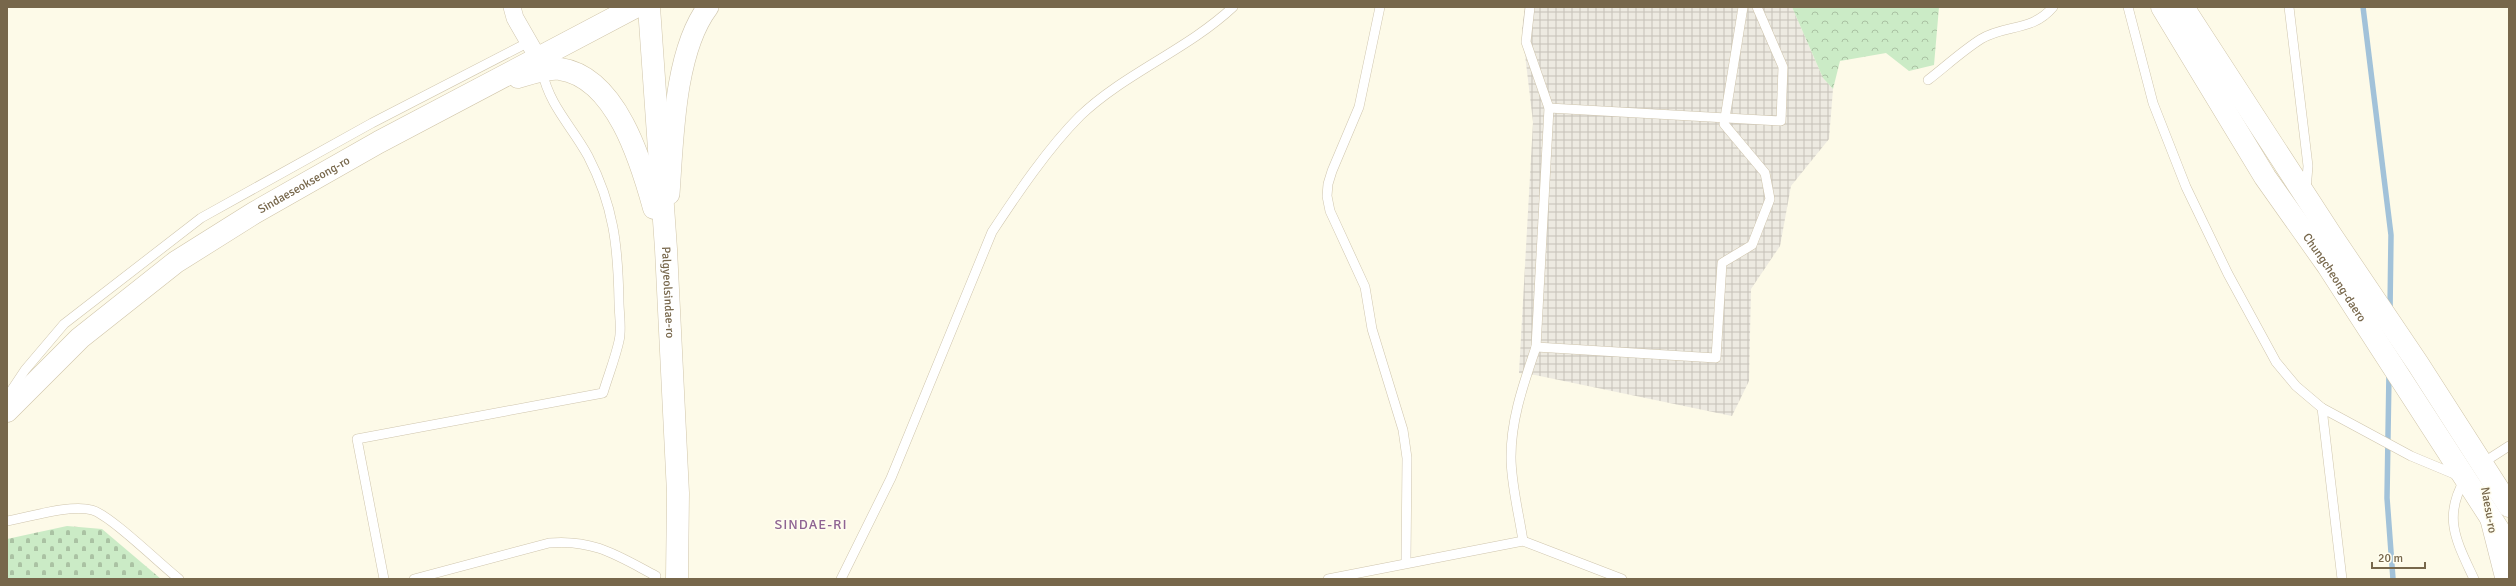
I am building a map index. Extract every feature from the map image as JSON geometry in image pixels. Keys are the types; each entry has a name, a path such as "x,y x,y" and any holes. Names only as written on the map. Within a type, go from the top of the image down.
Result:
{"main road":[{"name":"Sindaeseokseong-ro","path":"7,411 80,338 176,262 254,213 379,142 490,84 536,57 635,7"},
{"name":"Palgyeolsindae-ro","path":"649,7 666,249 678,493 678,579"},
{"name":"Chungcheong-daero","path":"2162,7 2265,177 2328,266 2421,412 2474,471"},
{"name":"Chungcheong-daero","path":"2183,7 2331,235 2418,364 2474,471 2499,510 2509,546"},
{"path":"536,57 559,69 579,74 599,89 619,117 633,146 648,186 666,249"}],"street":[{"path":"512,7 536,57"},
{"path":"666,249 674,122 682,76 691,41 708,7"},
{"name":"Naesu-ro","path":"2499,510 2506,579"}],"lane":[{"path":"841,579 890,478 992,232 1007,210 1062,137 1081,116 1107,95 1204,30 1233,7"},
{"path":"1380,7 1359,107 1332,171 1328,184 1327,196 1330,211 1365,287 1372,329 1403,430 1407,465 1406,562"},
{"path":"1523,541 1515,493 1511,450 1513,427 1520,397 1536,347 1549,108 1526,42 1530,7"},
{"path":"1536,347 1716,358 1722,263 1752,245 1770,199 1765,173 1724,124 1743,7"},
{"path":"1549,108 1781,121 1783,67 1757,7"},
{"path":"1928,80 1982,39 2031,25 2046,15 2053,7"},
{"path":"2128,7 2154,103 2186,187 2228,274 2276,362 2296,386 2322,408 2411,456 2474,471"},
{"path":"2289,7 2308,166 2305,195"},
{"path":"7,397 25,370 64,324 201,218 378,119 536,57 546,90 555,108 587,155 599,180 614,225 618,262 619,340 608,378 603,394 357,439 384,579"},
{"path":"2322,408 2342,579"},
{"path":"2474,579 2457,544 2452,524 2457,492 2474,471 2509,446"},
{"path":"7,521 76,508 93,510 109,520 180,579"},
{"path":"414,579 549,543 568,541 592,545 656,576"},
{"path":"1328,579 1406,562 1523,541 1622,579"}],"shaded area":[{"path":"1525,7 1792,7 1823,78 1833,89 1829,139 1791,186 1780,246 1751,289 1749,381 1732,416 1535,375 1519,373 1533,122 1522,29"}],"green space":[{"path":"1792,7 1939,7 1934,65 1909,71 1886,53 1840,61 1833,89 1823,78"},
{"path":"67,526 102,529 161,579 7,579 7,539"}],"waterway":[{"path":"2363,7 2391,235 2390,311"},
{"path":"2389,373 2387,498 2393,579"}],"district":[{"name":"SINDAE-RI","path":"811,524"}]}
